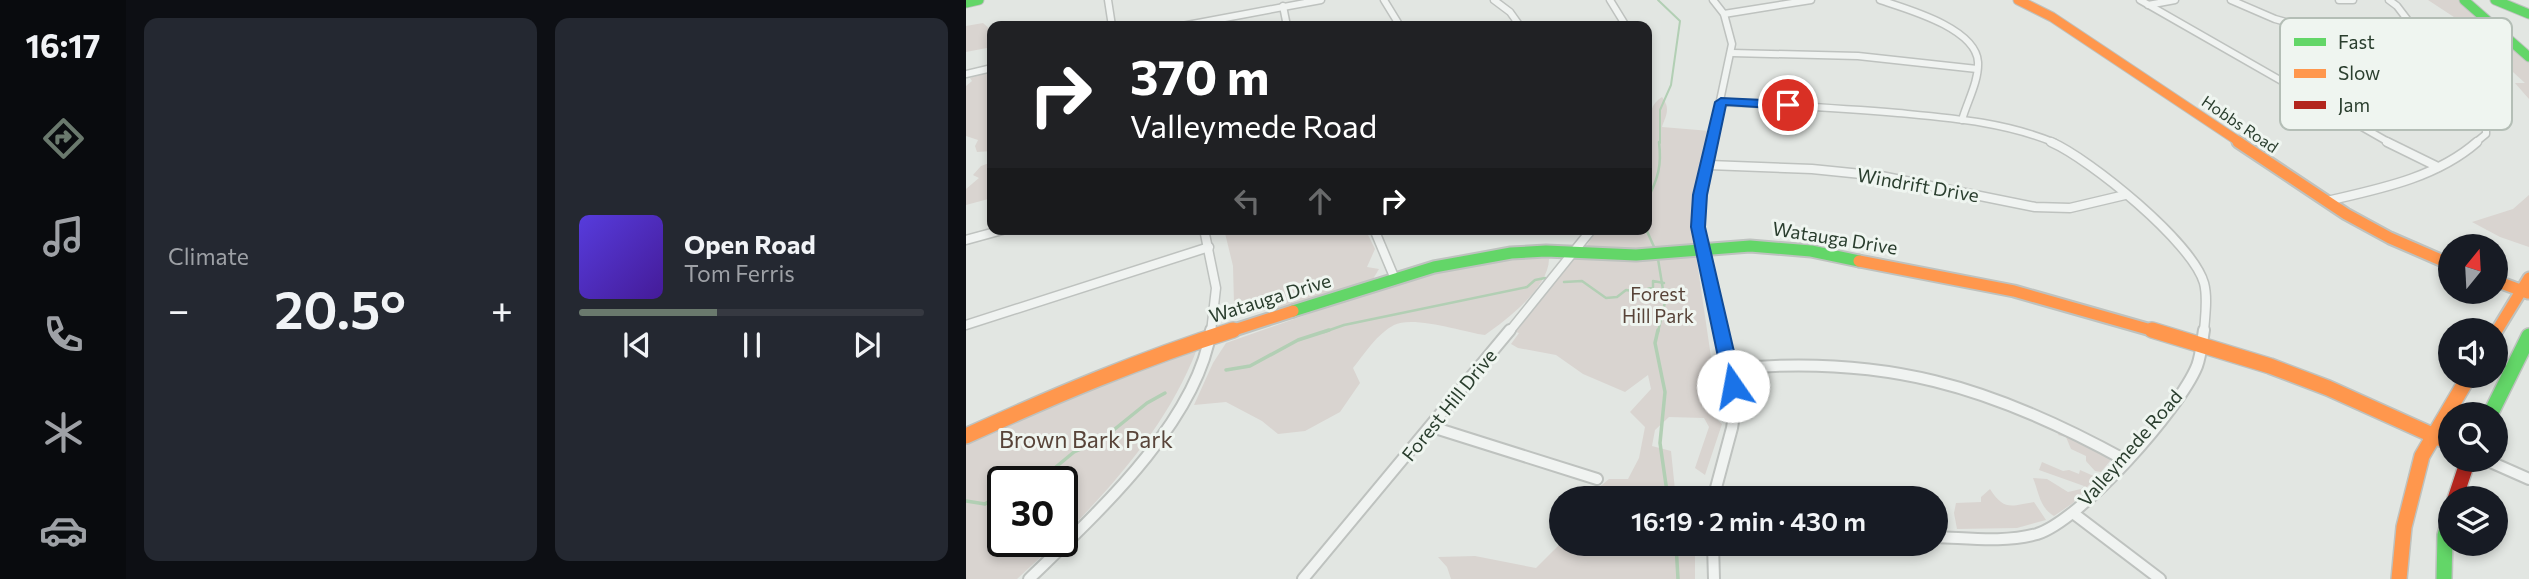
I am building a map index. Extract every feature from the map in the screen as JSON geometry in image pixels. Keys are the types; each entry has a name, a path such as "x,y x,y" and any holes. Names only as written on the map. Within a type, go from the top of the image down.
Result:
{"main road":[{"path":"966,3 979,0"},
{"name":"Hobbs Road","path":"2018,0 2052,17 2328,201 2379,232 2438,259"},
{"path":"2464,0 2485,18"},
{"path":"2495,0 2529,10"},
{"path":"2508,0 2529,10"},
{"path":"2512,42 2529,57"},
{"name":"Watauga Drive","path":"966,436 1071,388 1211,337 1395,278 1459,262 1511,253 1636,255 1750,246 1811,251 2014,291 2202,343 2328,388 2438,437"},
{"path":"2506,318 2525,292 2529,278"},
{"path":"2508,286 2525,292"},
{"path":"2496,402 2529,336"},
{"path":"2399,579 2404,527 2422,456 2462,388"},
{"path":"2444,579 2445,556"}],"street":[{"path":"1108,0 1111,21"},
{"path":"1207,21 1321,0"},
{"path":"1384,0 1397,21"},
{"path":"1494,0 1510,12 1516,21"},
{"path":"1610,0 1623,21"},
{"path":"1713,0 1724,14 1731,33 1732,53 1709,165 1700,195 1698,227 1736,402 1716,486"},
{"path":"1724,14 1811,0"},
{"path":"1880,0 1959,34 1977,51 1977,69 1962,120"},
{"path":"2140,0 2280,81"},
{"path":"2148,5 2175,0"},
{"path":"2231,0 2280,20"},
{"path":"2339,0 2353,0"},
{"path":"2389,0 2404,18"},
{"path":"1283,6 1286,21"},
{"path":"1732,53 1858,56 1977,69"},
{"path":"966,74 987,69"},
{"name":"Valleymede Road","path":"1721,102 1840,108 1962,120 2012,128 2054,143 2074,154 2179,242 2200,274 2205,288 2202,343 2196,367 2176,399 2125,460 2073,513 2049,529 1991,540 1948,538"},
{"path":"2365,130 2438,167"},
{"path":"2328,201 2400,183 2438,167 2467,151 2486,134 2487,130"},
{"name":"Windrift Drive","path":"1709,165 1793,167 1870,175 1924,183 2018,205 2051,208 2070,208 2125,195"},
{"path":"966,240 987,234"},
{"path":"1029,579 1123,485 1161,436 1189,391 1211,337 1216,294 1206,235"},
{"path":"1377,235 1395,278"},
{"name":"Forest Hill Drive","path":"1303,579 1432,427 1588,235"},
{"path":"966,325 1016,312 1133,270 1209,247"},
{"path":"1729,369 1765,363 1844,364 1940,382 1984,393 2045,416 2125,460"},
{"path":"1432,427 1597,479"},
{"path":"2508,470 2529,479"},
{"path":"2073,513 2160,579"},
{"path":"1713,556 1714,579"}],"green space":[{"path":"2428,0 2458,0 2479,18 2455,18"},
{"path":"983,23 987,27 987,48 966,52 966,26"},
{"path":"2512,47 2529,62 2529,99 2515,83 2525,83 2513,72"},
{"path":"987,72 987,151 977,152 975,146 978,140 966,136 966,86 972,81 970,78"},
{"path":"1662,97 1667,109 1662,127 1710,131 1698,174 1694,201 1695,245 1633,251 1589,248 1587,245 1594,235 1652,235 1652,110"},
{"path":"987,164 987,199 966,205 966,189 979,178 973,175"},
{"path":"2529,195 2529,247 2508,240 2508,234 2494,234 2472,222 2513,209"},
{"path":"1225,235 1368,235 1375,249 1367,267 1379,269 1373,279 1334,292 1275,309 1237,315 1233,266"},
{"name":"Forest Hill Park","path":"1696,255 1711,357 1723,413 1715,418 1722,424 1705,475 1695,468 1709,427 1704,418 1669,417 1655,430 1652,446 1671,451 1675,486 1601,486 1609,479 1628,479 1639,458 1645,427 1630,412 1651,389 1648,375 1625,392 1583,374 1556,355 1518,348 1511,344 1519,333 1516,332 1574,257 1616,261"},
{"path":"1528,258 1549,259 1547,270 1535,291 1504,321 1485,335 1426,323 1403,322 1394,325 1377,339 1353,368 1360,383 1340,412 1305,431 1278,434 1262,421 1226,402 1194,405 1213,363 1226,343 1397,283 1479,264"},
{"name":"Brown Bark Park","path":"1197,349 1172,401 1140,450 1078,520 1078,466 987,466 987,557 1041,557 1017,579 966,579 966,440 1086,387"},
{"path":"2062,428 2109,455 2110,461 2101,472 2095,471 2086,461 2086,456 2071,449 2066,437 2058,435"},
{"path":"2042,462 2063,471 2079,474 2080,470 2096,477 2073,503 2054,516 2042,504 2033,478 2047,479 2068,492 2084,486 2039,470"},
{"path":"1990,489 2004,504 2034,502 2046,520 2017,528 1957,529 1954,513 1956,503 1981,502 1981,497"},
{"path":"1549,555 1695,556 1695,579 1451,579 1447,567 1438,557 1475,556 1536,568"}],"waterway":[{"path":"1658,0 1680,21 1671,85 1660,110 1660,143"},
{"path":"1652,189 1658,172 1659,142"},
{"path":"1649,235 1655,249"},
{"path":"1658,259 1662,283"},
{"path":"1324,332 1344,325 1527,287 1535,280 1545,278"},
{"path":"1564,282 1582,281 1606,298 1617,297 1626,290 1640,292 1653,287 1653,281 1662,283"},
{"path":"1658,332 1665,302 1662,283"},
{"path":"1226,370 1250,366 1298,340 1329,330"},
{"path":"1658,330 1655,343 1665,392 1660,443 1666,486"},
{"path":"1057,466 1074,452 1100,441 1147,403 1165,393"},
{"path":"966,501 987,503"},
{"path":"1677,556 1678,579"}],"traffic: fast":[{"path":"966,3 979,0"},
{"path":"2464,0 2485,18"},
{"path":"2495,0 2529,14"},
{"path":"2512,42 2529,57"},
{"path":"1293,311 1434,267 1511,253 1546,251 1636,255 1750,246 1811,251 1859,261"},
{"path":"2496,402 2529,336"},
{"path":"2444,579 2445,556"}],"traffic: slow":[{"path":"2018,0 2052,17 2346,214 2390,238 2438,259"},
{"path":"1859,261 2014,291 2078,307 2270,366 2328,388 2438,438"},
{"path":"2505,318 2529,278"},
{"path":"2508,286 2528,293"},
{"path":"966,436 1071,388 1179,347 1293,311"},
{"path":"2399,579 2404,527 2422,456 2462,388"}],"traffic: jam":[{"path":"2459,486 2464,472"}],"route":[{"path":"1733,386 1698,227 1700,195 1709,165 1721,102 1788,105"}]}
